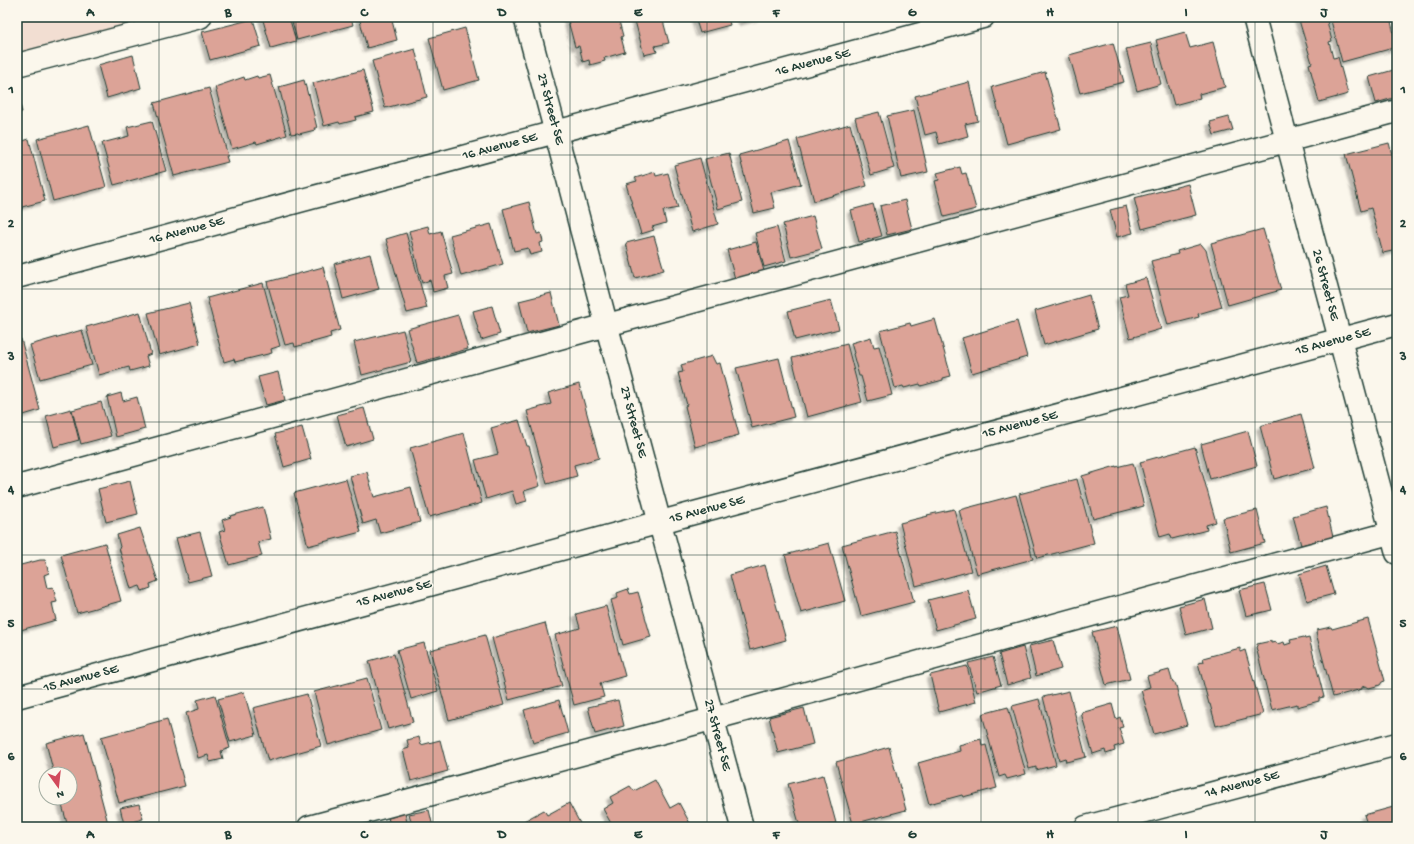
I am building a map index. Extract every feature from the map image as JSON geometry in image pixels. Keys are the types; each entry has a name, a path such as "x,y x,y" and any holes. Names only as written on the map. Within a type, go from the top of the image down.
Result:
{"street":[{"path":"17,65 200,17"},
{"name":"27 Street SE","path":"525,17 557,132 606,325 661,522 742,827"},
{"name":"16 Avenue SE","path":"17,277 983,17"},
{"name":"26 Street SE","path":"1254,17 1286,141 1395,539"},
{"path":"17,487 606,325 1397,111"},
{"name":"15 Avenue SE","path":"17,697 1397,324"},
{"path":"309,827 1395,539"},
{"name":"14 Avenue SE","path":"1086,827 1397,744"}],"shaded area":[{"path":"17,17 217,17 17,74"}],"building":[{"path":"262,17 289,17 296,41 271,48"},
{"path":"291,17 351,17 353,25 297,40"},
{"path":"359,17 391,17 397,40 367,48"},
{"path":"567,17 615,17 616,22 619,21 625,52 604,58 605,61 590,65 589,60 583,62 579,46 575,47"},
{"path":"634,17 662,17 669,43 655,46 657,52 644,55"},
{"path":"695,17 728,17 730,25 700,33"},
{"path":"741,17 761,17 743,22"},
{"path":"1298,17 1326,17 1332,41 1329,42 1333,58 1338,57 1348,94 1319,102 1309,64 1312,63"},
{"path":"1330,17 1390,17 1397,47 1342,62"},
{"path":"253,19 261,46 210,60 202,32"},
{"path":"465,28 479,80 443,90 429,38"},
{"path":"1185,32 1190,48 1213,42 1225,87 1199,94 1200,98 1174,105 1156,40"},
{"path":"1113,43 1124,82 1080,93 1069,55"},
{"path":"1151,43 1161,84 1137,91 1126,49"},
{"path":"415,49 427,97 385,108 372,61"},
{"path":"133,55 141,88 107,98 98,65"},
{"path":"1397,69 1397,97 1376,103 1369,77"},
{"path":"363,70 374,112 355,117 356,120 324,126 313,83"},
{"path":"1045,72 1061,129 1007,144 992,87"},
{"path":"270,75 287,135 257,144 256,142 232,149 215,87 244,77 245,80 257,76 258,78"},
{"path":"304,80 317,128 314,128 315,130 299,134 291,134 279,87"},
{"path":"969,82 978,121 965,124 968,136 939,144 936,132 925,135 915,96"},
{"path":"209,88 228,156 226,156 228,162 174,176 154,103"},
{"path":"17,93 22,112 17,113"},
{"path":"914,110 928,172 901,178 887,116"},
{"path":"879,112 894,168 871,175 855,118"},
{"path":"1229,117 1233,130 1214,135 1210,122"},
{"path":"152,121 166,171 114,185 102,143 129,136 127,127"},
{"path":"850,124 867,186 814,201 797,139"},
{"path":"89,125 106,187 53,201 37,139"},
{"path":"29,139 45,201 22,207 22,209 17,211 17,143"},
{"path":"789,141 801,184 771,192 775,208 754,213 739,155"},
{"path":"1389,143 1397,174 1397,250 1383,253 1371,208 1361,211 1346,154"},
{"path":"729,153 742,202 718,209 705,159"},
{"path":"700,158 718,224 692,232 674,165"},
{"path":"960,167 962,174 966,173 976,209 944,217 935,181 939,180 937,173"},
{"path":"655,172 656,176 668,173 678,208 663,211 666,223 652,227 654,230 641,234 626,184 637,181 635,178"},
{"path":"1188,184 1196,215 1142,229 1134,198"},
{"path":"905,200 912,229 887,235 880,206"},
{"path":"529,202 537,234 541,233 543,242 540,243 542,252 530,255 528,248 514,251 503,209"},
{"path":"873,204 882,236 859,242 851,210"},
{"path":"1126,206 1133,233 1117,237 1110,210"},
{"path":"813,216 822,249 791,257 783,224"},
{"path":"491,224 503,264 461,276 450,235"},
{"path":"428,226 430,234 441,231 453,274 445,276 448,288 433,292 430,280 422,283 409,231"},
{"path":"777,227 786,261 764,267 755,233"},
{"path":"1263,229 1281,290 1228,305 1211,243"},
{"path":"406,233 427,308 407,313 386,239"},
{"path":"654,236 664,270 635,278 626,243"},
{"path":"756,242 764,271 735,279 727,250"},
{"path":"1201,244 1206,250 1222,307 1198,314 1199,317 1168,325 1151,261 1178,254 1177,251"},
{"path":"370,254 379,289 343,299 334,264"},
{"path":"323,267 340,330 330,333 331,337 295,347 294,343 285,345 267,282"},
{"path":"1146,278 1161,329 1130,338 1119,297 1128,295 1125,284"},
{"path":"263,283 280,346 271,349 272,353 235,362 234,359 224,362 207,298"},
{"path":"551,293 559,325 527,333 519,301"},
{"path":"1089,295 1098,329 1044,345 1035,311"},
{"path":"831,300 839,329 795,340 788,311"},
{"path":"189,303 200,344 159,355 148,313"},
{"path":"492,306 500,334 481,340 473,311"},
{"path":"140,312 151,354 146,356 149,366 130,371 129,367 99,375 86,327"},
{"path":"458,315 468,349 417,363 407,329"},
{"path":"935,319 951,376 943,378 943,380 921,386 920,384 904,388 903,386 895,388 880,331 910,323 911,326"},
{"path":"1017,321 1027,357 972,373 962,338"},
{"path":"82,330 92,365 40,379 30,345"},
{"path":"403,330 411,362 362,375 354,342"},
{"path":"871,337 874,347 879,346 892,395 868,401 861,376 859,376 851,343"},
{"path":"17,339 21,339 40,410 17,417"},
{"path":"847,344 862,402 807,417 792,358"},
{"path":"712,356 716,364 720,363 739,435 695,447 685,406 687,405 678,373 683,372 681,365"},
{"path":"779,358 794,417 752,428 736,368"},
{"path":"278,372 285,400 266,405 258,377"},
{"path":"579,384 599,458 574,465 577,476 547,484 527,411 551,404 548,393"},
{"path":"121,393 123,401 137,397 145,429 116,437 107,397"},
{"path":"101,402 111,436 81,444 72,410"},
{"path":"364,408 373,439 346,447 337,415"},
{"path":"71,409 79,440 54,447 46,416"},
{"path":"1301,414 1315,468 1274,479 1260,426"},
{"path":"519,420 527,446 529,446 540,486 524,491 527,501 516,504 512,491 486,499 475,460 498,454 491,428"},
{"path":"302,427 311,459 284,467 275,434"},
{"path":"1248,431 1257,466 1210,479 1201,444"},
{"path":"464,433 482,503 429,517 410,448"},
{"path":"1195,447 1216,522 1206,525 1207,530 1172,539 1170,534 1160,537 1140,462"},
{"path":"1133,463 1144,506 1093,519 1082,476 1116,466"},
{"path":"367,472 374,497 411,487 420,522 380,533 376,520 363,524 350,476"},
{"path":"346,479 361,532 308,546 294,493"},
{"path":"1077,479 1094,543 1037,558 1019,494"},
{"path":"130,481 138,514 106,522 98,489"},
{"path":"1016,495 1033,559 977,574 959,510"},
{"path":"263,507 271,539 258,542 262,556 229,565 219,532 225,530 222,520 231,517 230,516"},
{"path":"1326,507 1333,537 1301,545 1293,516"},
{"path":"954,509 971,571 916,586 900,523"},
{"path":"1257,510 1265,543 1231,552 1223,518"},
{"path":"140,528 158,581 150,584 151,588 142,591 140,586 131,589 119,548 117,535"},
{"path":"895,531 914,602 861,616 842,545"},
{"path":"200,532 212,576 188,582 176,538"},
{"path":"105,543 121,601 77,613 61,555"},
{"path":"829,543 845,601 801,613 785,555"},
{"path":"45,560 49,573 44,575 47,588 53,587 57,602 52,603 56,620 17,631 17,566"},
{"path":"765,565 786,640 750,650 730,575"},
{"path":"1326,566 1334,594 1307,601 1299,574"},
{"path":"1265,584 1272,610 1246,616 1239,590"},
{"path":"628,589 630,594 638,592 651,637 623,645 611,600 618,598 617,593"},
{"path":"968,590 976,619 936,630 928,600"},
{"path":"1205,599 1212,628 1186,635 1179,606"},
{"path":"606,606 625,676 600,683 604,697 574,705 555,635 580,628 576,614"},
{"path":"1368,619 1385,681 1380,685 1369,688 1366,686 1362,687 1362,689 1333,697 1316,633 1317,630 1331,627 1332,629"},
{"path":"545,623 562,686 509,700 492,638"},
{"path":"1117,626 1130,679 1106,685 1092,632"},
{"path":"485,635 504,705 449,720 430,650"},
{"path":"1304,637 1305,639 1309,638 1324,697 1319,698 1319,701 1297,707 1297,704 1272,710 1256,647 1257,644 1271,641 1271,643 1276,642 1277,644 1284,642 1285,645 1291,643 1290,640"},
{"path":"1053,640 1061,669 1036,676 1029,646"},
{"path":"424,643 438,691 411,699 397,650"},
{"path":"1023,647 1031,678 1007,685 999,654"},
{"path":"1240,648 1240,652 1245,650 1263,714 1216,726 1198,663 1204,662 1203,658"},
{"path":"394,654 413,722 388,729 369,661"},
{"path":"993,657 1001,685 977,692 968,663"},
{"path":"967,666 976,702 939,712 930,675"},
{"path":"1169,670 1173,683 1175,683 1187,725 1154,734 1141,690 1150,687 1147,676"},
{"path":"367,678 381,730 328,745 314,692"},
{"path":"1069,691 1086,757 1066,762 1065,758 1059,760 1043,697"},
{"path":"244,692 256,735 230,742 218,699"},
{"path":"307,694 321,746 268,761 253,708"},
{"path":"215,695 230,748 221,751 223,759 210,762 208,755 198,758 186,713 199,709 197,700"},
{"path":"1039,699 1056,765 1036,770 1036,767 1029,769 1012,706"},
{"path":"559,700 568,733 533,743 524,710"},
{"path":"618,700 624,726 595,734 588,707"},
{"path":"1112,704 1116,719 1120,717 1123,727 1119,728 1124,744 1114,747 1115,751 1106,754 1105,750 1093,754 1081,713"},
{"path":"1008,707 1026,774 1007,779 1005,775 999,777 982,714"},
{"path":"804,708 813,744 778,753 769,717"},
{"path":"167,719 185,786 119,803 101,737"},
{"path":"84,733 109,827 68,827 62,806 78,806 78,766 52,766 46,743"},
{"path":"419,737 421,745 440,740 448,771 411,781 403,750 409,748 407,740"},
{"path":"981,739 982,746 986,745 997,788 963,797 962,795 929,804 918,763 960,751 959,745"},
{"path":"889,747 906,810 853,824 836,762"},
{"path":"823,775 836,823 822,827 800,827 788,784"},
{"path":"655,780 670,808 679,803 692,827 613,827 603,809 613,803 610,797 630,786 634,791"},
{"path":"569,803 582,827 527,827 524,821 544,810 547,815"},
{"path":"139,804 143,819 124,824 120,808"},
{"path":"1397,806 1397,827 1356,827 1367,824 1364,815"},
{"path":"429,810 433,827 413,827 409,814"},
{"path":"405,813 408,827 391,827 388,818"}]}
